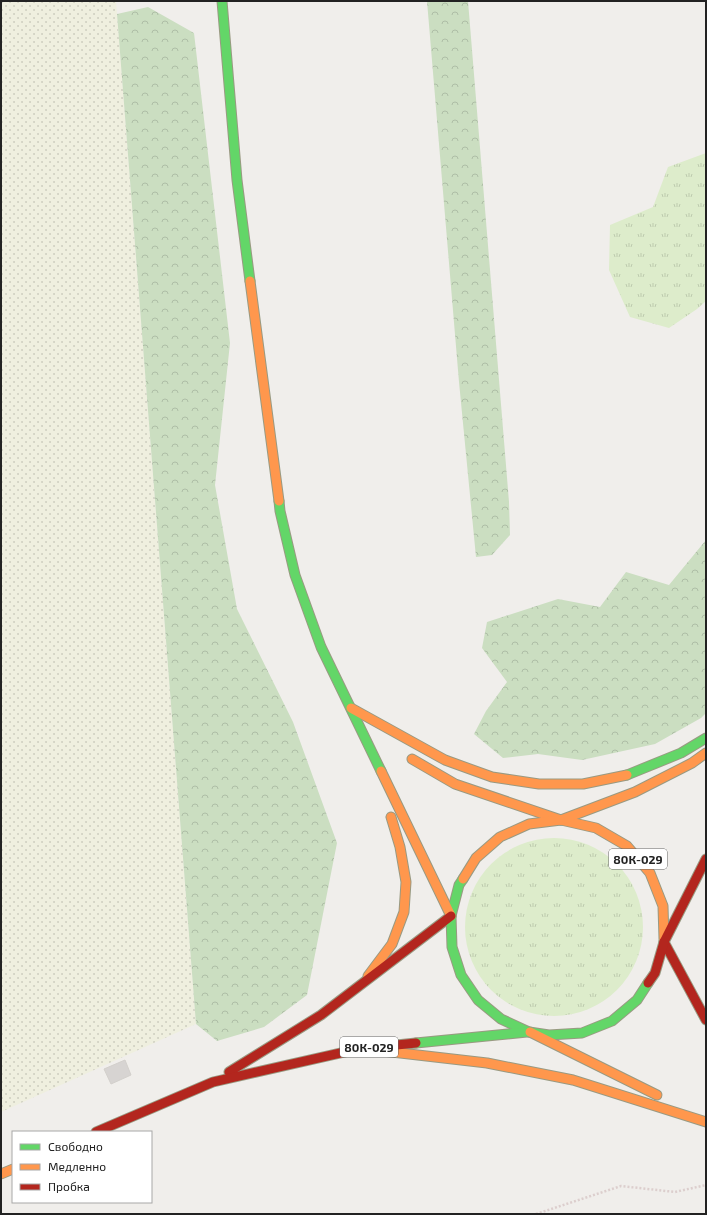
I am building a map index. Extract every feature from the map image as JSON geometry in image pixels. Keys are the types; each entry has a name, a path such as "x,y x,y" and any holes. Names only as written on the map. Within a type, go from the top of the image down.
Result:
{"main road":[{"path":"222,1 237,180 280,511 295,575 321,647 451,916"},
{"path":"351,708 384,737"},
{"path":"351,708 445,760 492,777 539,784 583,784 626,775 681,753 706,738"},
{"path":"363,984 392,944 404,912 406,882 400,847 369,745"},
{"name":"80К-029","path":"528,1032 501,1019 478,1000 461,975 452,946 451,916 459,885 476,858 500,837 529,824 561,820 635,792 692,763 706,754"},
{"path":"406,756 455,784 561,820"},
{"name":"80К-029","path":"561,820 596,828 627,846 650,873 663,906 664,942"},
{"name":"80К-029","path":"213,1082 358,1049 528,1032 549,1035 582,1033 612,1021 637,1000 655,973 664,942 706,859"},
{"name":"80К-029","path":"98,1131 213,1082 321,1015 451,916"},
{"path":"664,942 706,1020"},
{"path":"528,1032 667,1100 706,1121"},
{"path":"358,1049 487,1063 573,1080 706,1121"},
{"path":"1,1174 12,1169"}],"path":[{"path":"536,1214 621,1186 675,1192 706,1185"}],"green space":[{"path":"1,1 116,1 196,1024 1,1112"},
{"path":"427,1 468,1 509,502 510,535 492,555 476,557 459,382"},
{"path":"148,7 194,33 230,343 215,485 237,609 293,722 337,843 307,995 264,1027 217,1041 196,1024 117,14"},
{"path":"706,153 706,301 669,328 630,317 609,270 610,225 653,207 668,167"},
{"path":"706,540 706,713 701,718 655,744 582,760 538,754 503,758 474,734 486,711 507,682 482,648 487,622 558,599 600,607 626,572 669,585"},
{"path":"545,838 563,838 580,841 596,848 611,858 623,870 633,885 640,901 643,927 642,944 637,961 623,984 611,996 596,1006 580,1013 563,1016 545,1016 528,1013 512,1006 497,996 485,984 475,969 468,953 465,936 465,918 468,901 475,885 485,870 497,858 512,848 528,841"}],"building":[{"path":"125,1060 131,1075 111,1084 104,1069"}],"traffic: fast":[{"path":"222,1 237,180 250,281"},
{"path":"279,501 295,575 321,647 381,771"},
{"path":"627,775 681,753 706,738"},
{"path":"463,879 459,885 451,916 452,947 461,975 478,1000 501,1019 529,1032 549,1035 582,1033 612,1021 637,1000 648,983"},
{"path":"416,1043 527,1032"}],"traffic: slow":[{"path":"250,281 279,501"},
{"path":"351,708 445,760 492,777 539,784 583,784 627,775"},
{"path":"463,879 476,858 500,837 529,824 561,820 635,792 692,763 706,753"},
{"path":"412,759 455,784 561,820"},
{"path":"381,771 451,916"},
{"path":"368,976 392,944 404,912 406,882 400,847 391,817"},
{"path":"561,820 596,828 627,846 650,873 663,906 664,939"},
{"path":"530,1032 657,1095"},
{"path":"383,1051 487,1063 573,1080 706,1122"},
{"path":"1,1174 12,1169"}],"traffic: jam":[{"path":"648,983 655,973 664,942 706,859"},
{"path":"229,1072 321,1015 451,916"},
{"path":"664,942 706,1020"},
{"path":"98,1131 213,1082 358,1049 416,1043"}]}
